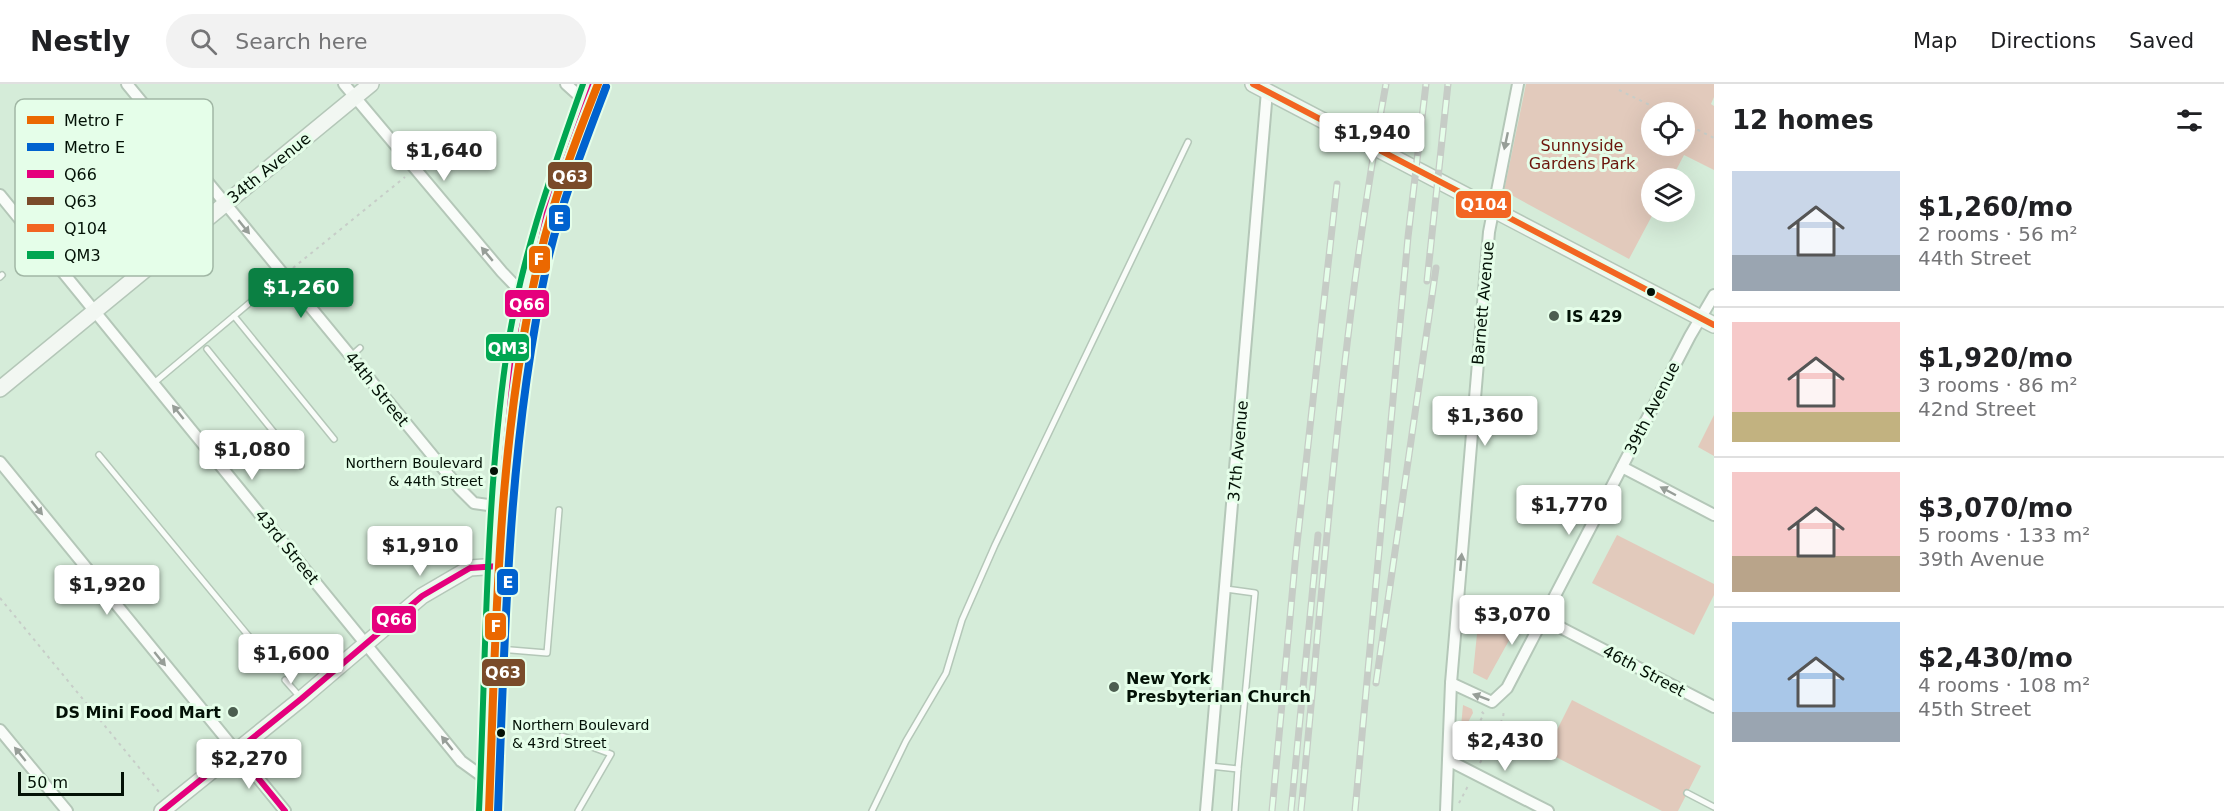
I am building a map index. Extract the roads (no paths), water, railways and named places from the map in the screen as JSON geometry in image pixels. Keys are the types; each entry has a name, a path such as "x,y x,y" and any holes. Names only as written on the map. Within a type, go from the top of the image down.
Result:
{"main road":[{"path":"488,811 508,412 526,297 547,213 593,84"}],"street":[{"name":"44th Street","path":"127,84 139,99"},
{"path":"344,84 502,272 526,297"},
{"name":"34th Avenue","path":"213,214 371,84"},
{"path":"566,84 586,102"},
{"name":"Barnett Avenue","path":"1446,811 1453,759 1451,683 1492,208 1518,84"},
{"path":"1263,86 1708,322"},
{"name":"37th Avenue","path":"1206,811 1226,590 1263,86"},
{"name":"44th Street","path":"213,189 468,499 480,505 502,507"},
{"name":"43rd Street","path":"0,195 15,213"},
{"name":"43rd Street","path":"66,276 461,761 490,782"},
{"name":"34th Avenue","path":"0,389 138,276"},
{"name":"39th Avenue","path":"1451,683 1492,702 1507,688 1690,336 1708,322 1714,295"},
{"path":"0,462 285,811"},
{"path":"1622,467 1714,515"},
{"path":"162,811 301,699 406,608 449,578 470,568 499,566"},
{"name":"46th Street","path":"1542,618 1714,707"},
{"path":"0,730 67,811"},
{"path":"1453,759 1475,774 1548,811"}],"lane":[{"path":"872,811 880,790 946,674 962,621 995,545 1188,142"},
{"path":"154,383 283,275"},
{"path":"234,316 334,439"},
{"path":"350,357 360,348"},
{"path":"207,349 301,466"},
{"path":"99,455 275,668"},
{"path":"496,649 521,649 547,653 559,510"},
{"path":"1226,590 1255,593 1235,811"},
{"path":"285,680 301,699"},
{"path":"562,735 611,754 578,811"},
{"path":"1210,766 1238,769"},
{"path":"1687,793 1714,807"}],"railway":[{"path":"1301,811 1346,356 1370,174 1386,84"},
{"path":"1355,811 1408,237 1426,84"},
{"path":"1427,281 1448,84"},
{"path":"1272,811 1296,553 1337,184"},
{"path":"1376,683 1436,268"},
{"path":"1291,811 1318,535"}],"metro line":[{"name":"F","path":"489,811 501,534 514,396 525,328 551,215 598,84"},
{"name":"E","path":"498,811 510,536 516,468 534,332 547,264 559,219 606,87"}],"place":[{"name":"IS 429","path":"1554,316"},
{"name":"Northern Boulevard & 44th Street","path":"494,471"},
{"name":"New York Presbyterian Church","path":"1114,687"},
{"name":"DS Mini Food Mart","path":"233,712"},
{"name":"Northern Boulevard & 43rd Street","path":"501,733"}],"park label":[{"name":"Sunnyside Gardens Park","path":"1582,154"}]}
